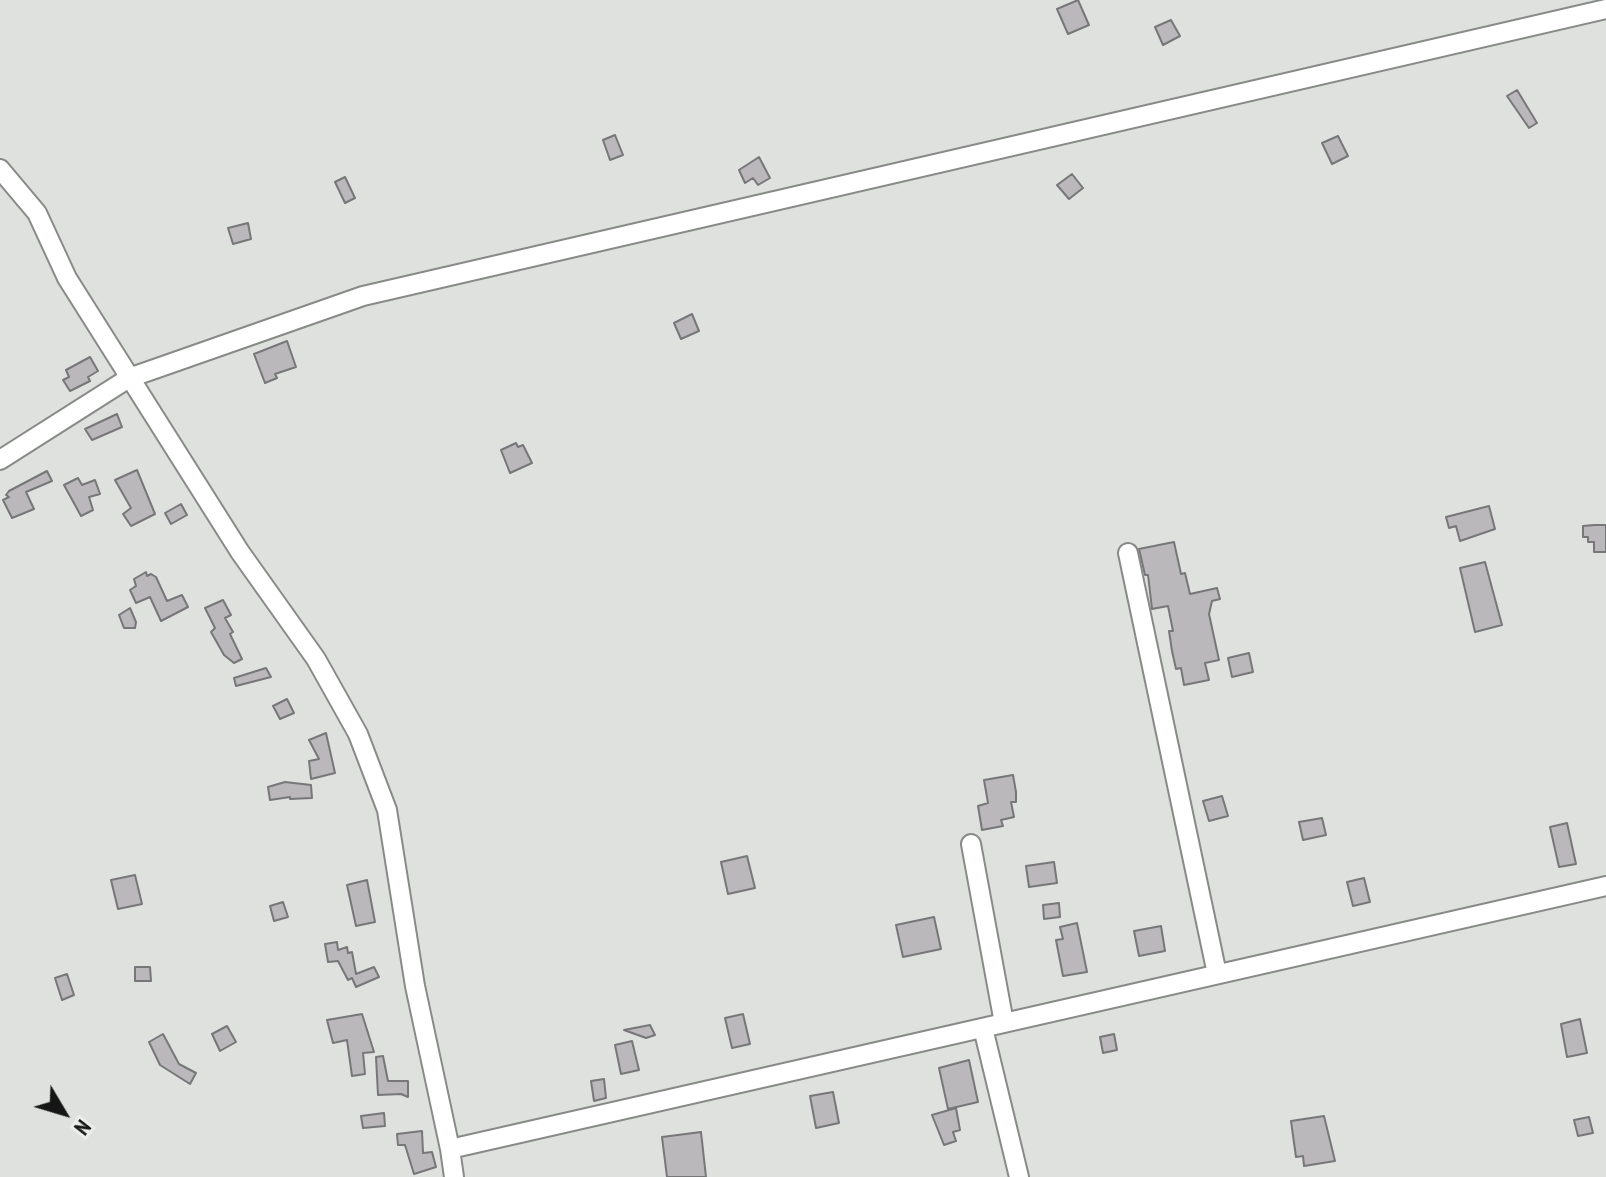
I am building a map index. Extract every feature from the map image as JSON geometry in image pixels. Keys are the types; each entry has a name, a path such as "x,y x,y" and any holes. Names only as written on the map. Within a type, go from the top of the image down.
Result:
{"street":[{"path":"0,460 129,378 363,296 1606,9"},
{"path":"0,169 37,213 67,278 240,552 316,659 358,734 387,810 415,986 454,1177"},
{"path":"1128,553 1217,974"},
{"path":"971,844 1004,1023"},
{"path":"450,1149 1606,886"},
{"path":"983,1028 1019,1177"}],"building":[{"path":"1078,0 1089,25 1068,34 1057,9"},
{"path":"1171,20 1180,36 1163,45 1155,27"},
{"path":"1517,90 1537,123 1529,128 1507,96"},
{"path":"615,135 623,155 610,160 603,140"},
{"path":"1338,136 1348,156 1332,164 1322,143"},
{"path":"759,157 770,178 758,185 753,178 745,183 739,170"},
{"path":"1072,174 1083,188 1069,199 1057,185"},
{"path":"345,177 355,198 345,203 335,182"},
{"path":"248,223 251,239 233,244 228,228"},
{"path":"692,314 699,331 681,339 674,323"},
{"path":"287,341 296,367 275,374 277,378 265,383 254,354"},
{"path":"90,357 98,371 88,377 90,381 70,391 63,380 69,377 66,370"},
{"path":"117,414 122,427 92,440 85,429"},
{"path":"516,443 518,447 523,445 532,463 510,473 501,450"},
{"path":"137,470 155,514 131,526 123,514 131,508 115,480"},
{"path":"47,471 52,481 26,492 34,509 12,518 3,500 9,497 6,495"},
{"path":"78,478 82,485 95,480 100,494 89,497 93,510 81,516 64,485"},
{"path":"181,504 187,515 171,524 165,513"},
{"path":"1489,506 1495,529 1460,541 1456,526 1449,528 1446,517"},
{"path":"1606,525 1606,552 1594,552 1594,542 1588,542 1588,537 1583,537 1583,526"},
{"path":"1174,542 1181,574 1185,573 1190,594 1217,588 1220,599 1212,601 1209,614 1219,660 1205,663 1209,680 1184,685 1181,668 1176,669 1172,651 1169,631 1173,631 1168,606 1152,609 1148,575 1145,575 1139,549"},
{"path":"1485,562 1502,625 1475,632 1460,568"},
{"path":"146,572 147,576 151,574 156,577 167,601 182,595 188,607 161,621 150,597 136,603 130,590 136,586 134,579"},
{"path":"223,600 231,615 225,618 233,632 230,634 242,659 234,663 224,655 211,632 215,628 205,608"},
{"path":"130,608 136,622 135,628 124,628 119,615"},
{"path":"1249,653 1253,672 1232,677 1228,658"},
{"path":"266,668 271,677 236,686 234,678"},
{"path":"287,699 294,713 280,719 273,706"},
{"path":"326,733 335,773 311,779 309,761 319,759 309,740"},
{"path":"1013,775 1016,802 1011,802 1014,817 1001,820 1003,826 982,830 978,806 988,803 984,780"},
{"path":"285,782 311,785 312,798 270,800 268,787"},
{"path":"1222,796 1228,816 1209,821 1203,801"},
{"path":"1322,818 1326,835 1303,840 1299,822"},
{"path":"1567,823 1576,864 1559,867 1550,827"},
{"path":"747,856 755,888 728,894 721,862"},
{"path":"1054,862 1057,883 1029,887 1026,866"},
{"path":"135,875 142,904 118,909 111,880"},
{"path":"1364,878 1370,902 1353,906 1347,882"},
{"path":"367,880 375,922 356,926 347,885"},
{"path":"283,902 288,917 274,921 270,906"},
{"path":"1059,903 1060,917 1044,919 1043,905"},
{"path":"934,917 941,949 903,957 896,925"},
{"path":"1077,923 1087,972 1063,976 1056,940 1063,939 1060,927"},
{"path":"1161,926 1165,951 1139,956 1134,931"},
{"path":"337,942 338,950 347,947 348,953 352,952 356,974 374,967 379,977 356,987 352,978 348,980 338,961 328,962 325,944"},
{"path":"135,967 150,967 151,981 135,981"},
{"path":"67,974 74,995 62,1000 55,978"},
{"path":"362,1014 374,1052 363,1053 365,1074 352,1076 347,1040 333,1043 327,1020"},
{"path":"743,1014 750,1044 732,1048 725,1018"},
{"path":"1580,1019 1587,1053 1567,1057 1561,1024"},
{"path":"650,1025 655,1035 646,1038 624,1030"},
{"path":"227,1026 236,1042 220,1051 212,1034"},
{"path":"163,1034 179,1064 196,1073 190,1084 160,1065 149,1042"},
{"path":"1114,1034 1117,1050 1103,1053 1100,1037"},
{"path":"632,1041 639,1070 621,1074 615,1045"},
{"path":"383,1056 388,1081 408,1081 408,1097 401,1094 378,1095 376,1057"},
{"path":"969,1060 978,1102 948,1109 939,1068"},
{"path":"604,1079 606,1098 594,1101 591,1081"},
{"path":"833,1092 839,1123 816,1128 810,1096"},
{"path":"956,1108 960,1130 953,1132 956,1141 944,1145 932,1115"},
{"path":"384,1113 385,1126 363,1128 361,1116"},
{"path":"1324,1116 1335,1161 1304,1166 1303,1156 1296,1157 1291,1121"},
{"path":"1589,1117 1593,1133 1578,1136 1574,1120"},
{"path":"422,1131 423,1153 432,1152 436,1167 414,1174 405,1145 398,1145 397,1134"},
{"path":"701,1132 706,1177 667,1177 662,1137"}]}
